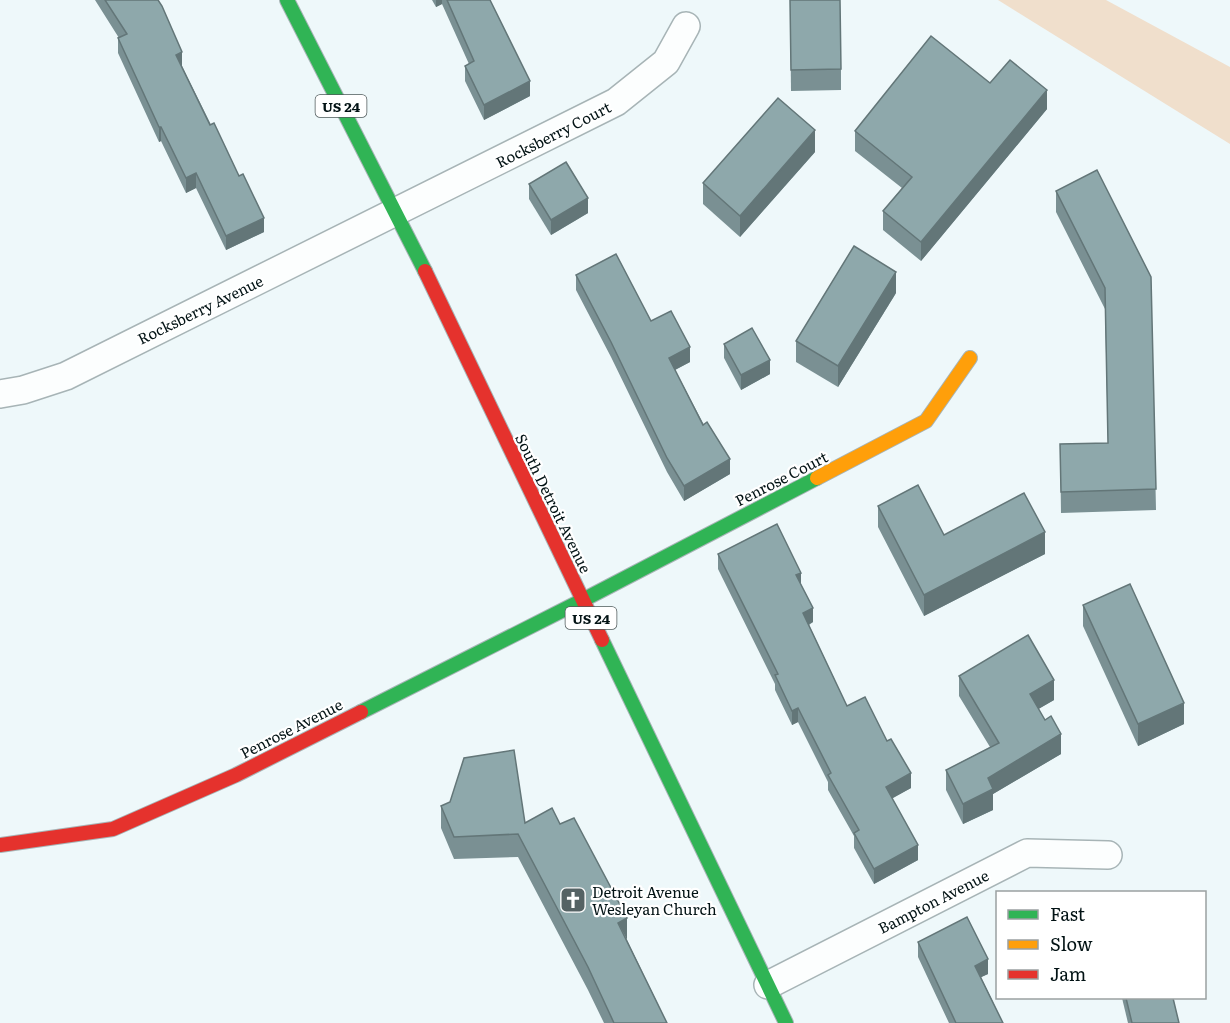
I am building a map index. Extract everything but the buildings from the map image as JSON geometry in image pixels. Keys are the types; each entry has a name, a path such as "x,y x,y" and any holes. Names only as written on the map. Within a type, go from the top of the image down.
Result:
{"main road":[{"name":"South Detroit Avenue","path":"287,0 396,212 786,1023"},
{"name":"Penrose Court","path":"583,600 926,421 970,358"},
{"name":"Penrose Avenue","path":"0,845 113,829 236,775 583,600"}],"street":[{"name":"Rocksberry Court","path":"396,212 616,102 666,62 686,26"},
{"name":"Rocksberry Avenue","path":"0,394 23,390 66,376 396,212"},
{"name":"Bampton Avenue","path":"768,985 1027,853 1107,855"}],"shaded area":[{"path":"998,0 1106,0 1230,67 1230,144"}],"traffic: fast":[{"path":"287,0 425,271"},
{"path":"361,712 817,478"},
{"path":"602,640 786,1023"}],"traffic: slow":[{"path":"817,478 926,421 970,358"}],"traffic: jam":[{"path":"425,271 602,640"},
{"path":"0,845 113,829 236,775 361,712"}],"place":[{"name":"Detroit Avenue Wesleyan Church","path":"573,900"}]}
